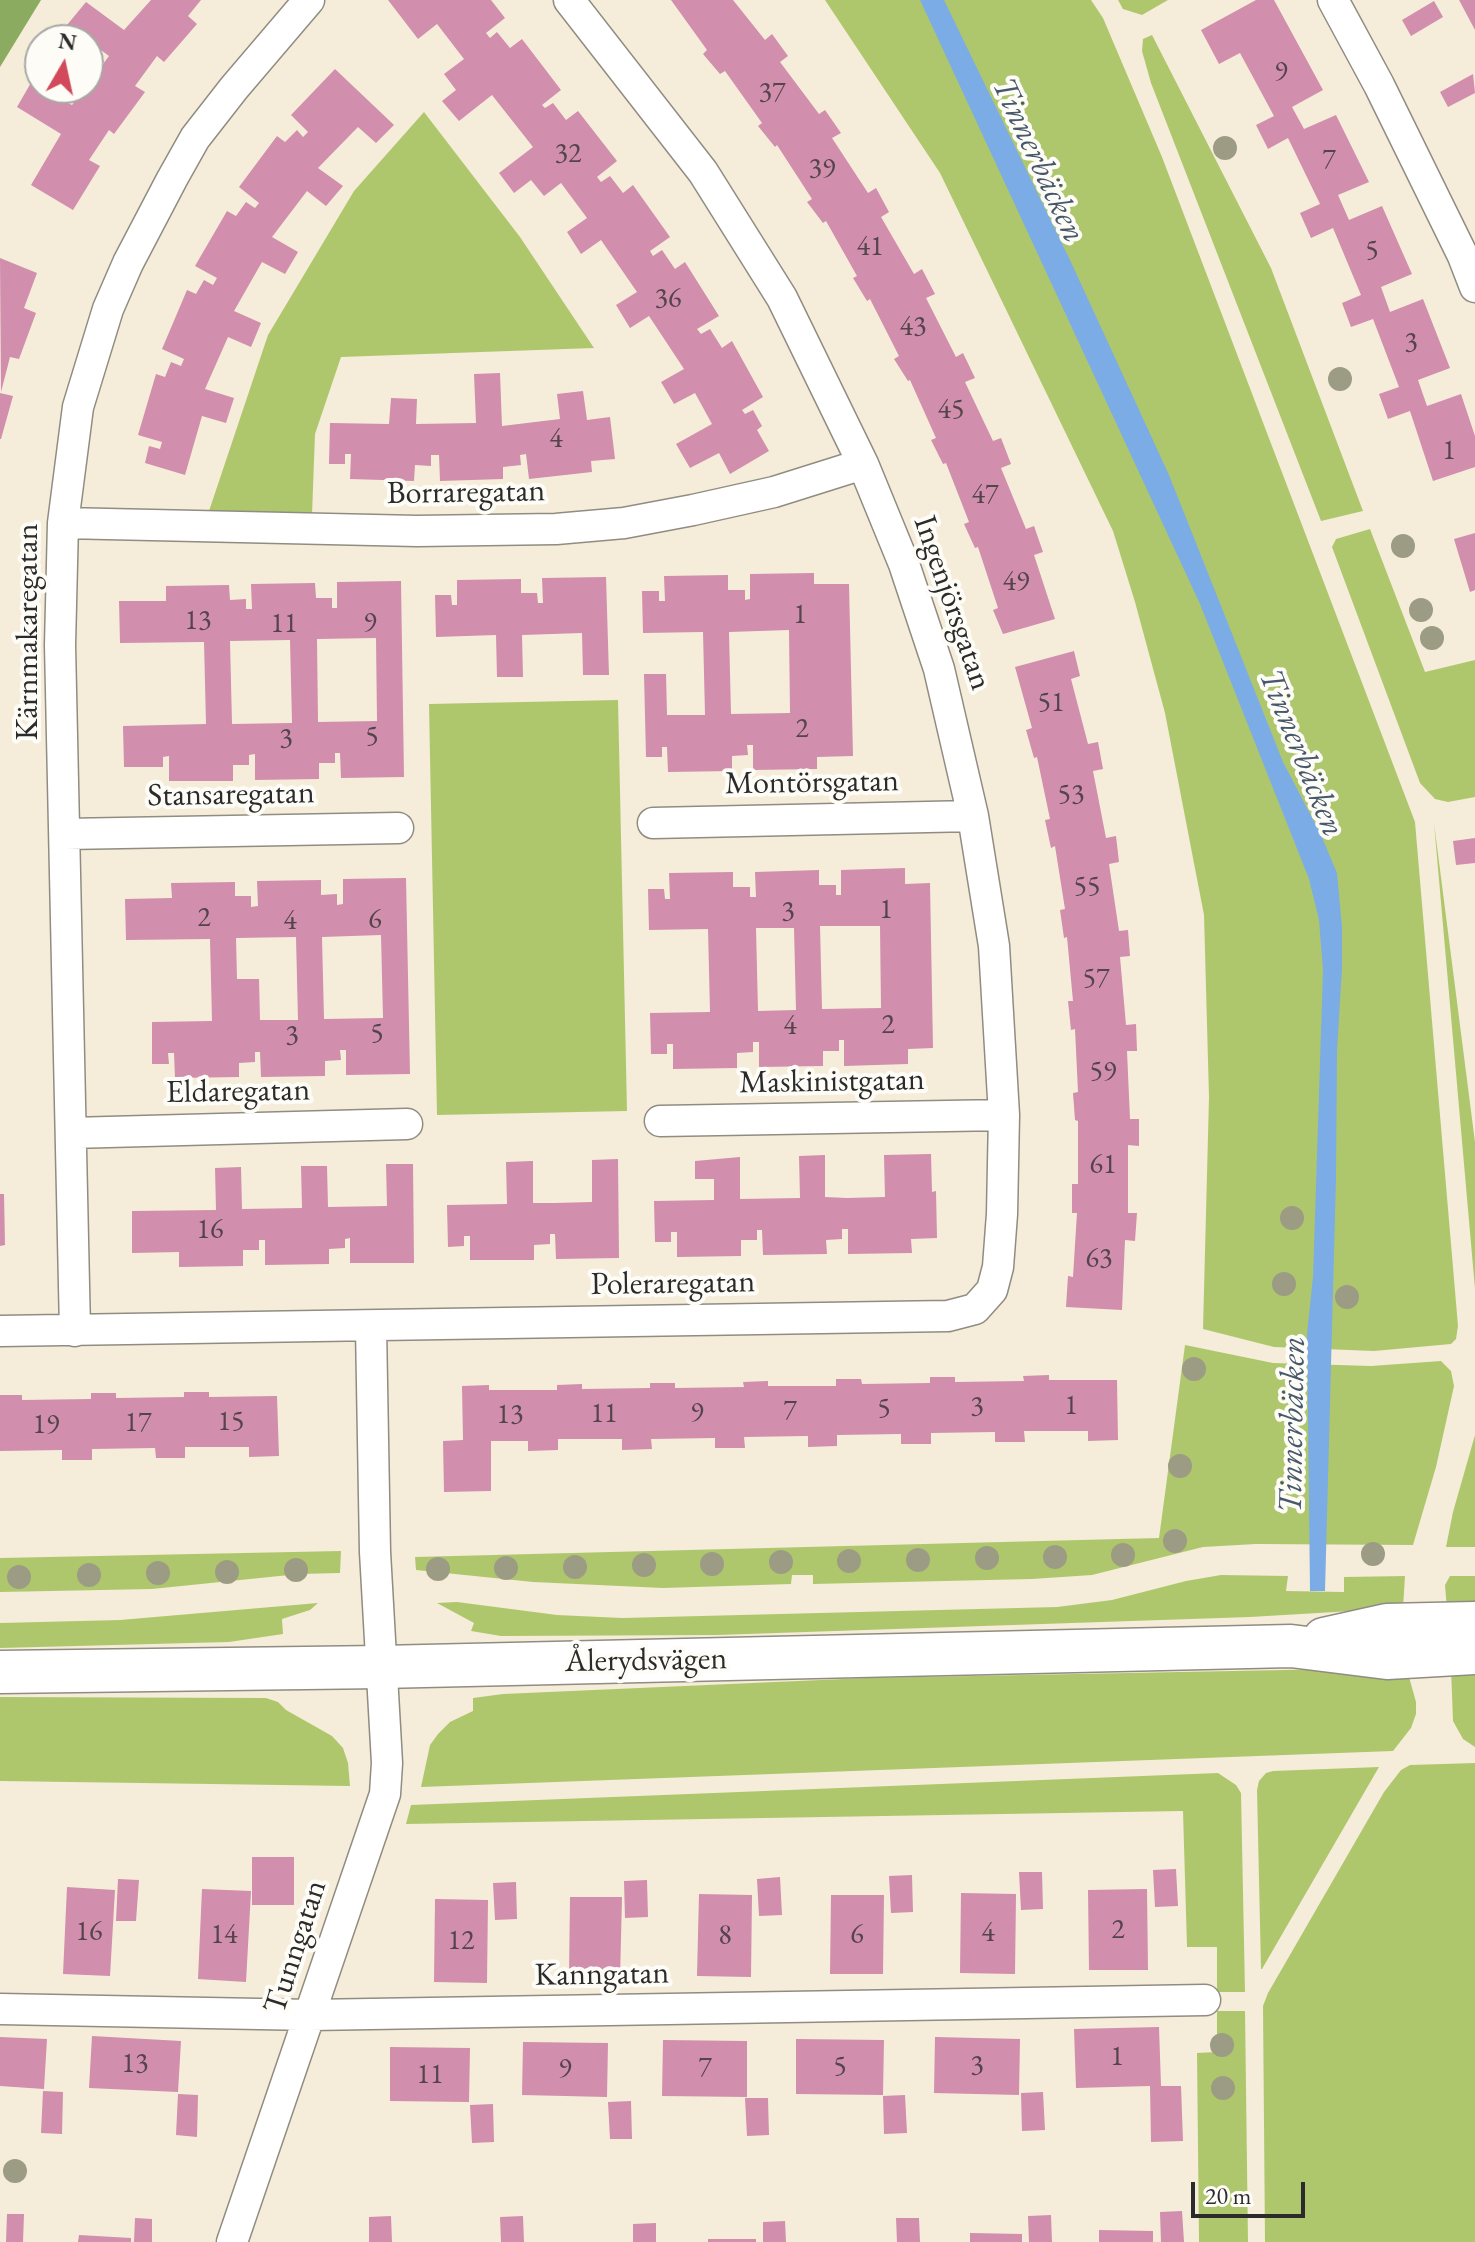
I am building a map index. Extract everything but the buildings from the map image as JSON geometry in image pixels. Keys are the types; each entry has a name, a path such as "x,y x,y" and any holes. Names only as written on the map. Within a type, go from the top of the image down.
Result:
{"main road":[{"name":"Ålerydsvägen","path":"1291,1646 1387,1625 1475,1623"},
{"name":"Ålerydsvägen","path":"0,1672 381,1667 1291,1646 1387,1658 1475,1653"}],"street":[{"name":"Kärnmakaregatan","path":"75,1331 60,645 63,523 78,407 108,309 128,263 195,138 309,0"},
{"name":"Ingenjörsgatan","path":"569,0 703,172 782,298 863,464 904,564 939,669 973,816 994,946 1004,1115 998,1267 992,1290 975,1309"},
{"path":"1333,0 1379,85 1463,256 1475,287"},
{"name":"Borraregatan","path":"63,523 417,531 556,529 624,523 693,510 774,492 863,464"},
{"name":"Montörsgatan","path":"653,823 973,816"},
{"name":"Stansaregatan","path":"66,834 398,828"},
{"name":"Maskinistgatan","path":"660,1121 1004,1115"},
{"name":"Eldaregatan","path":"71,1133 407,1124"},
{"name":"Poleraregatan","path":"0,1331 948,1316 975,1309"},
{"path":"371,1327 375,1552 381,1667"},
{"name":"Tunngatan","path":"232,2242 385,1794 387,1763 381,1667"},
{"name":"Kanngatan","path":"0,2009 311,2015 1205,2000"}],"green space":[{"path":"0,0 41,0 24,24 0,67"},
{"path":"825,0 1091,0 1103,18 1162,157 1415,822 1458,1326 1456,1339 1451,1344 1374,1351 1274,1347 1203,1329 1209,1097 1204,915 1165,713 1135,602 1113,531 940,173"},
{"path":"1118,0 1168,0 1142,15 1123,9"},
{"path":"1152,35 1271,268 1363,511 1321,521 1151,83 1142,51 1143,39"},
{"path":"424,112 520,237 594,348 341,357 315,434 312,515 209,511 268,335 354,191"},
{"path":"1370,529 1425,672 1475,660 1475,797 1448,802 1435,799 1420,783 1332,547 1336,539"},
{"path":"618,700 627,1111 437,1115 429,704"},
{"path":"1434,823 1475,1142 1475,1289"},
{"path":"1185,1345 1273,1363 1371,1366 1441,1361 1451,1371 1454,1386 1436,1467 1413,1545 1256,1544 1203,1547 1092,1575 1032,1579 813,1584 813,1575 792,1575 791,1584 663,1588 533,1582 416,1570 415,1557 1159,1538"},
{"path":"1475,1435 1475,1547 1446,1547 1453,1512"},
{"path":"341,1551 340,1573 299,1574 152,1589 0,1592 0,1558"},
{"path":"1221,1575 1288,1576 1286,1591 1344,1592 1344,1577 1405,1576 1403,1608 1250,1617 717,1635 501,1636 471,1631 474,1623 437,1603 457,1602 557,1615 622,1618 1057,1607 1112,1600"},
{"path":"1450,1576 1475,1576 1475,1607 1447,1609 1445,1585"},
{"path":"318,1603 310,1610 282,1619 283,1634 229,1642 0,1648 0,1623 120,1620"},
{"path":"1475,1665 1475,1747 1463,1739 1453,1721 1451,1668"},
{"path":"1389,1668 1409,1677 1416,1702 1411,1728 1393,1751 421,1787 430,1745 438,1734 450,1722 473,1711 473,1698 503,1694 866,1678"},
{"path":"0,1697 266,1698 278,1702 286,1710 332,1736 343,1748 350,1786 0,1781"},
{"path":"1475,1763 1475,2242 1265,2242 1263,2006 1268,1993 1384,1792 1401,1770 1410,1765"},
{"path":"1379,1767 1261,1969 1259,1781 1266,1773 1273,1771"},
{"path":"1218,1773 1236,1785 1241,1793 1245,1992 1217,1992 1217,1947 1187,1947 1183,1811 406,1824 411,1805"},
{"path":"1217,2011 1245,2011 1248,2242 1199,2242 1197,2053 1217,2052"}],"water":[{"path":"920,0 944,0 1070,260 1169,475 1283,762 1337,873 1342,968 1337,1050 1325,1591 1310,1591 1307,1334 1313,1277 1323,970 1319,920 1309,879 1200,604"}],"water label":[{"name":"Tinnerbäcken","path":"1038,160"},
{"name":"Tinnerbäcken","path":"1301,753"},
{"name":"Tinnerbäcken","path":"1293,1425"}]}
